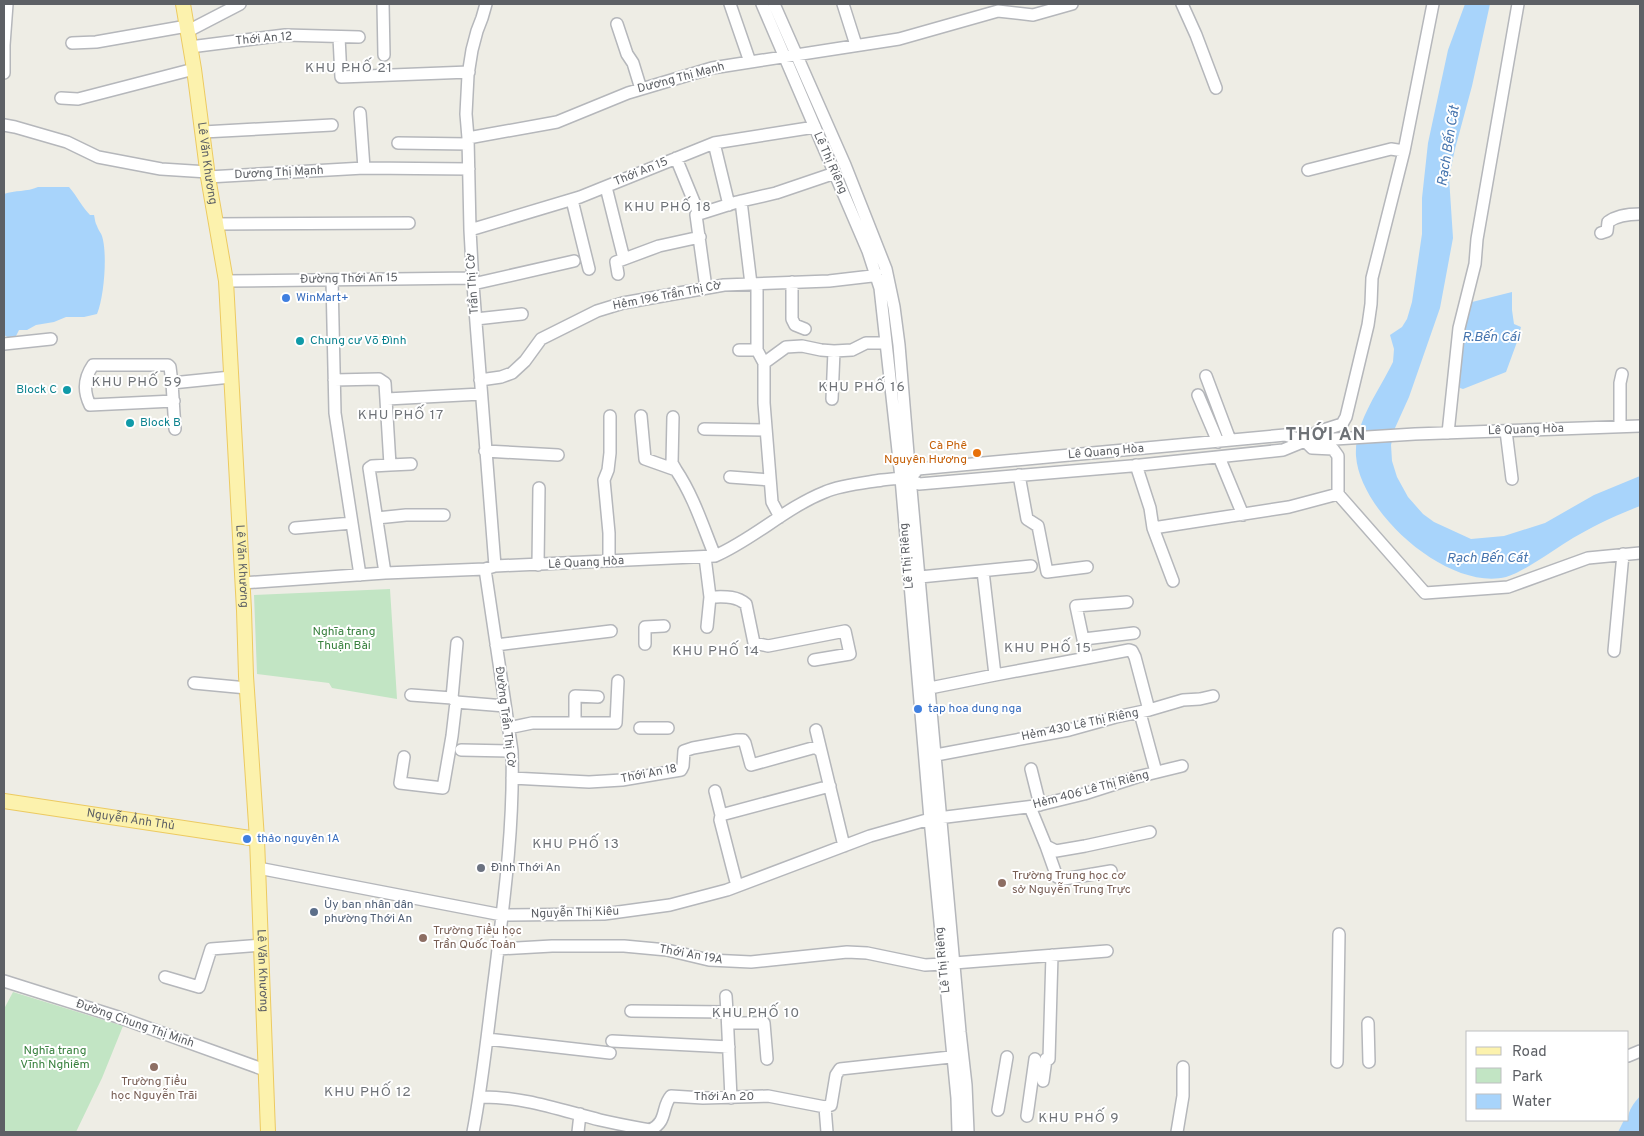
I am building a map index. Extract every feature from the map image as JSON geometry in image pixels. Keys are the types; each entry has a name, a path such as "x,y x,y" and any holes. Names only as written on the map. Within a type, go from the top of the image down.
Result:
{"main road":[{"name":"Lê Văn Khương","path":"183,4 226,281 247,688 257,839 268,1132"},
{"name":"Nguyễn Ảnh Thủ","path":"4,801 257,839"}],"street":[{"path":"4,73 7,4"},
{"path":"72,42 96,42 187,28 240,4"},
{"path":"383,4 384,56"},
{"name":"Trần Thị Cờ","path":"486,4 477,31 469,72 466,114 473,281 486,451 490,568"},
{"path":"730,4 750,62"},
{"name":"Lê Thị Riêng","path":"762,4 835,173 876,273 880,288 885,343 920,577 936,755 935,818"},
{"name":"Lê Thị Riêng","path":"774,4 845,165 886,269 893,297 899,345 906,478 935,818 958,1056 958,1132"},
{"path":"843,4 856,45"},
{"name":"Dương Thị Mạnh","path":"398,143 468,141 556,122 641,89 712,68 899,39 998,11 1032,15 1072,4"},
{"path":"1182,4 1216,88"},
{"path":"1433,4 1404,151 1372,278 1368,325 1346,417 1342,424 1317,432 1305,441 1312,448 1333,449 1338,456 1338,494 1425,593 1508,587 1588,558 1640,553"},
{"path":"1448,433 1459,328 1475,264 1476,239 1518,4"},
{"path":"617,24 627,54 634,64 641,89"},
{"name":"Thới An 12","path":"190,47 285,35 359,37"},
{"path":"339,37 341,77 469,72"},
{"path":"61,98 78,99 194,69"},
{"path":"360,113 364,168"},
{"name":"Dương Thị Mạnh","path":"4,126 15,127 67,142 98,157 208,174 364,168 469,169"},
{"path":"202,132 332,126"},
{"name":"Thới An 15","path":"470,230 572,200 714,143 815,127"},
{"path":"714,143 729,205"},
{"path":"1308,170 1392,150 1404,151"},
{"path":"676,158 700,214"},
{"path":"706,288 696,215 776,193 835,173"},
{"path":"606,186 624,259"},
{"path":"572,200 588,269"},
{"path":"740,202 754,284 757,350 764,363 764,404 772,502 780,517"},
{"path":"1601,233 1607,231 1608,222 1611,220 1640,214"},
{"path":"216,224 409,223"},
{"path":"618,274 616,262 659,246 700,237"},
{"name":"Đường Thới An 15","path":"226,281 473,281 574,261"},
{"name":"Hẻm 196 Trần Thị Cờ","path":"480,380 501,378 512,373 525,361 542,339 596,310 623,303 724,285 829,281 872,276 876,273"},
{"path":"332,280 335,413 360,575"},
{"path":"792,282 792,319 794,325 805,329"},
{"path":"476,319 522,314"},
{"path":"4,344 51,339"},
{"path":"764,363 786,347 802,346 834,351 852,350 866,343 885,343"},
{"path":"739,350 757,350"},
{"path":"832,399 834,351"},
{"path":"174,401 90,406 85,386 87,374 93,365 168,365 171,370 174,401 175,429"},
{"path":"1620,426 1620,383 1622,374"},
{"path":"1206,376 1230,440"},
{"path":"172,383 231,377"},
{"path":"334,380 380,380 385,383 390,465"},
{"path":"387,399 481,394"},
{"path":"1198,395 1218,442"},
{"path":"609,561 609,533 604,480 608,470 610,453 610,416"},
{"path":"641,416 645,459 676,470"},
{"path":"673,417 672,463 695,502 710,557 710,597 707,627"},
{"name":"Lê Quang Hòa","path":"906,478 919,484 1136,465 1283,450 1305,441 1319,440 1412,434 1640,426"},
{"path":"704,429 766,430"},
{"path":"1506,431 1512,479"},
{"name":"Lê Quang Hòa","path":"242,583 609,561 710,557 730,550 803,502 827,491 865,483 906,478 918,470 1286,435 1305,441"},
{"path":"486,451 558,455"},
{"path":"1219,457 1242,514"},
{"path":"385,574 369,467 411,464"},
{"path":"1136,465 1150,508 1153,528 1173,581"},
{"path":"1019,475 1027,519 1038,526 1047,572 1087,567"},
{"path":"730,477 770,480"},
{"path":"538,565 539,488"},
{"path":"1153,528 1289,507 1338,494"},
{"path":"377,518 406,515 444,515"},
{"path":"295,528 352,523"},
{"path":"1614,651 1623,554"},
{"path":"920,577 1031,566"},
{"name":"Đường Trần Thị Cờ","path":"473,1132 510,850 512,751 496,645 490,568"},
{"path":"983,571 994,675"},
{"path":"710,597 728,596 740,599 746,604 754,643 768,646 845,631 850,654 814,660"},
{"path":"930,688 1087,658 1076,606 1127,602"},
{"path":"645,644 646,627 664,626"},
{"path":"496,645 611,631"},
{"path":"1084,639 1134,632"},
{"path":"404,757 400,783 443,788 452,736 457,643"},
{"name":"Hẻm 430 Lê Thị Riêng","path":"936,755 1069,730 1116,717 1145,712 1135,656 1132,651 1087,658"},
{"path":"508,728 532,723 616,724 618,681"},
{"path":"194,683 247,688"},
{"path":"411,695 505,706"},
{"path":"575,723 575,696 598,697"},
{"path":"1156,772 1145,712 1183,700 1213,696"},
{"path":"640,728 668,728"},
{"path":"816,730 819,750 830,786 844,846"},
{"name":"Thới An 18","path":"512,778 589,782 622,780 681,770 684,766 684,751 737,740 743,740 745,743 751,765 816,747 819,750"},
{"path":"461,750 512,751"},
{"name":"Hẻm 406 Lê Thị Riêng","path":"935,818 1035,806 1182,766"},
{"path":"1030,769 1035,806 1057,877 1064,879 1111,871"},
{"path":"721,816 830,786"},
{"path":"715,791 721,816 720,820 737,886"},
{"name":"Nguyễn Thị Kiêu","path":"258,868 502,915 604,914 670,905 737,886 870,836 935,818"},
{"path":"1046,846 1056,851 1150,832"},
{"path":"1337,1062 1339,934"},
{"path":"165,977 199,986 210,949 261,945"},
{"name":"Thới An 19A","path":"498,949 552,946 624,946 667,950 709,960 751,962 848,952 867,953 925,965 1107,952"},
{"path":"1043,1080 1052,955"},
{"name":"Đường Chung Thị Minh","path":"4,981 118,1017 265,1070"},
{"path":"726,996 732,1098"},
{"path":"631,1011 728,1017 764,1023 767,1059"},
{"path":"1368,1023 1369,1062"},
{"path":"486,1039 610,1053"},
{"path":"612,1041 729,1047"},
{"path":"828,1132 825,1107 831,1105 836,1075 840,1069 958,1056"},
{"name":"Lê Thị Riêng","path":"958,1056 966,1085 968,1132"},
{"path":"998,1110 1007,1057"},
{"path":"1027,1116 1044,1059"},
{"path":"1177,1132 1183,1096 1183,1067"},
{"name":"Thới An 20","path":"479,1096 497,1096 530,1101 602,1121 655,1131 664,1115 668,1098 671,1096 703,1098 768,1096 825,1107"},
{"path":"578,1132 580,1114"}],"green space":[{"name":"Nghĩa trang Thuận Bài","path":"390,589 397,699 332,688 329,683 257,674 254,595"},
{"name":"Nghĩa trang Vĩnh Nghiêm","path":"13,992 123,1026 102,1078 76,1132 4,1132 4,1009"}],"water":[{"name":"Rạch Bến Cát","path":"1465,4 1490,4 1449,177 1453,238 1440,308 1409,397 1395,428 1391,445 1392,461 1397,477 1408,497 1423,514 1434,522 1471,539 1504,536 1545,523 1594,495 1640,476 1640,506 1592,527 1528,567 1506,577 1483,578 1459,572 1434,560 1411,543 1390,523 1373,501 1361,478 1356,456 1356,444 1363,419 1393,362 1394,349 1390,335 1402,327 1407,319 1412,302 1422,234 1422,198 1428,143 1448,50"},
{"path":"38,187 69,187 87,212 90,215 94,215 103,238 105,267 103,288 97,314 84,317 66,317 54,322 36,325 27,330 19,330 15,338 11,339 4,335 4,194"},
{"name":"R.Bến Cái","path":"1512,292 1514,324 1521,327 1506,372 1463,389 1460,388 1457,384 1468,303"},
{"path":"1640,1096 1640,1132 1618,1132 1624,1121 1629,1121 1629,1113"}],"place":[{"name":"WinMart+","path":"286,298"},
{"name":"Chung cư Võ Đình","path":"300,341"},
{"name":"Block C","path":"67,390"},
{"name":"Block B","path":"130,423"},
{"name":"Cà Phê Nguyên Hương","path":"977,453"},
{"name":"tap hoa dung nga","path":"918,709"},
{"name":"thảo nguyên 1A","path":"247,839"},
{"name":"Đình Thới An","path":"481,868"},
{"name":"Trường Trung học cơ sở Nguyễn Trung Trực","path":"1002,883"},
{"name":"Ủy ban nhân dân phường Thới An","path":"314,912"},
{"name":"Trường Tiểu học Trần Quốc Toản","path":"423,938"},
{"name":"Trường Tiểu học Nguyễn Trãi","path":"154,1067"}],"district":[{"name":"KHU PHỐ 21","path":"349,68"},
{"name":"KHU PHỐ 18","path":"668,207"},
{"name":"KHU PHỐ 59","path":"137,382"},
{"name":"KHU PHỐ 16","path":"862,387"},
{"name":"KHU PHỐ 17","path":"401,415"},
{"name":"THỚI AN","path":"1326,435"},
{"name":"KHU PHỐ 15","path":"1048,648"},
{"name":"KHU PHỐ 14","path":"716,651"},
{"name":"KHU PHỐ 13","path":"576,844"},
{"name":"KHU PHỐ 10","path":"756,1013"},
{"name":"KHU PHỐ 12","path":"368,1092"},
{"name":"KHU PHỐ 9","path":"1079,1118"}]}
